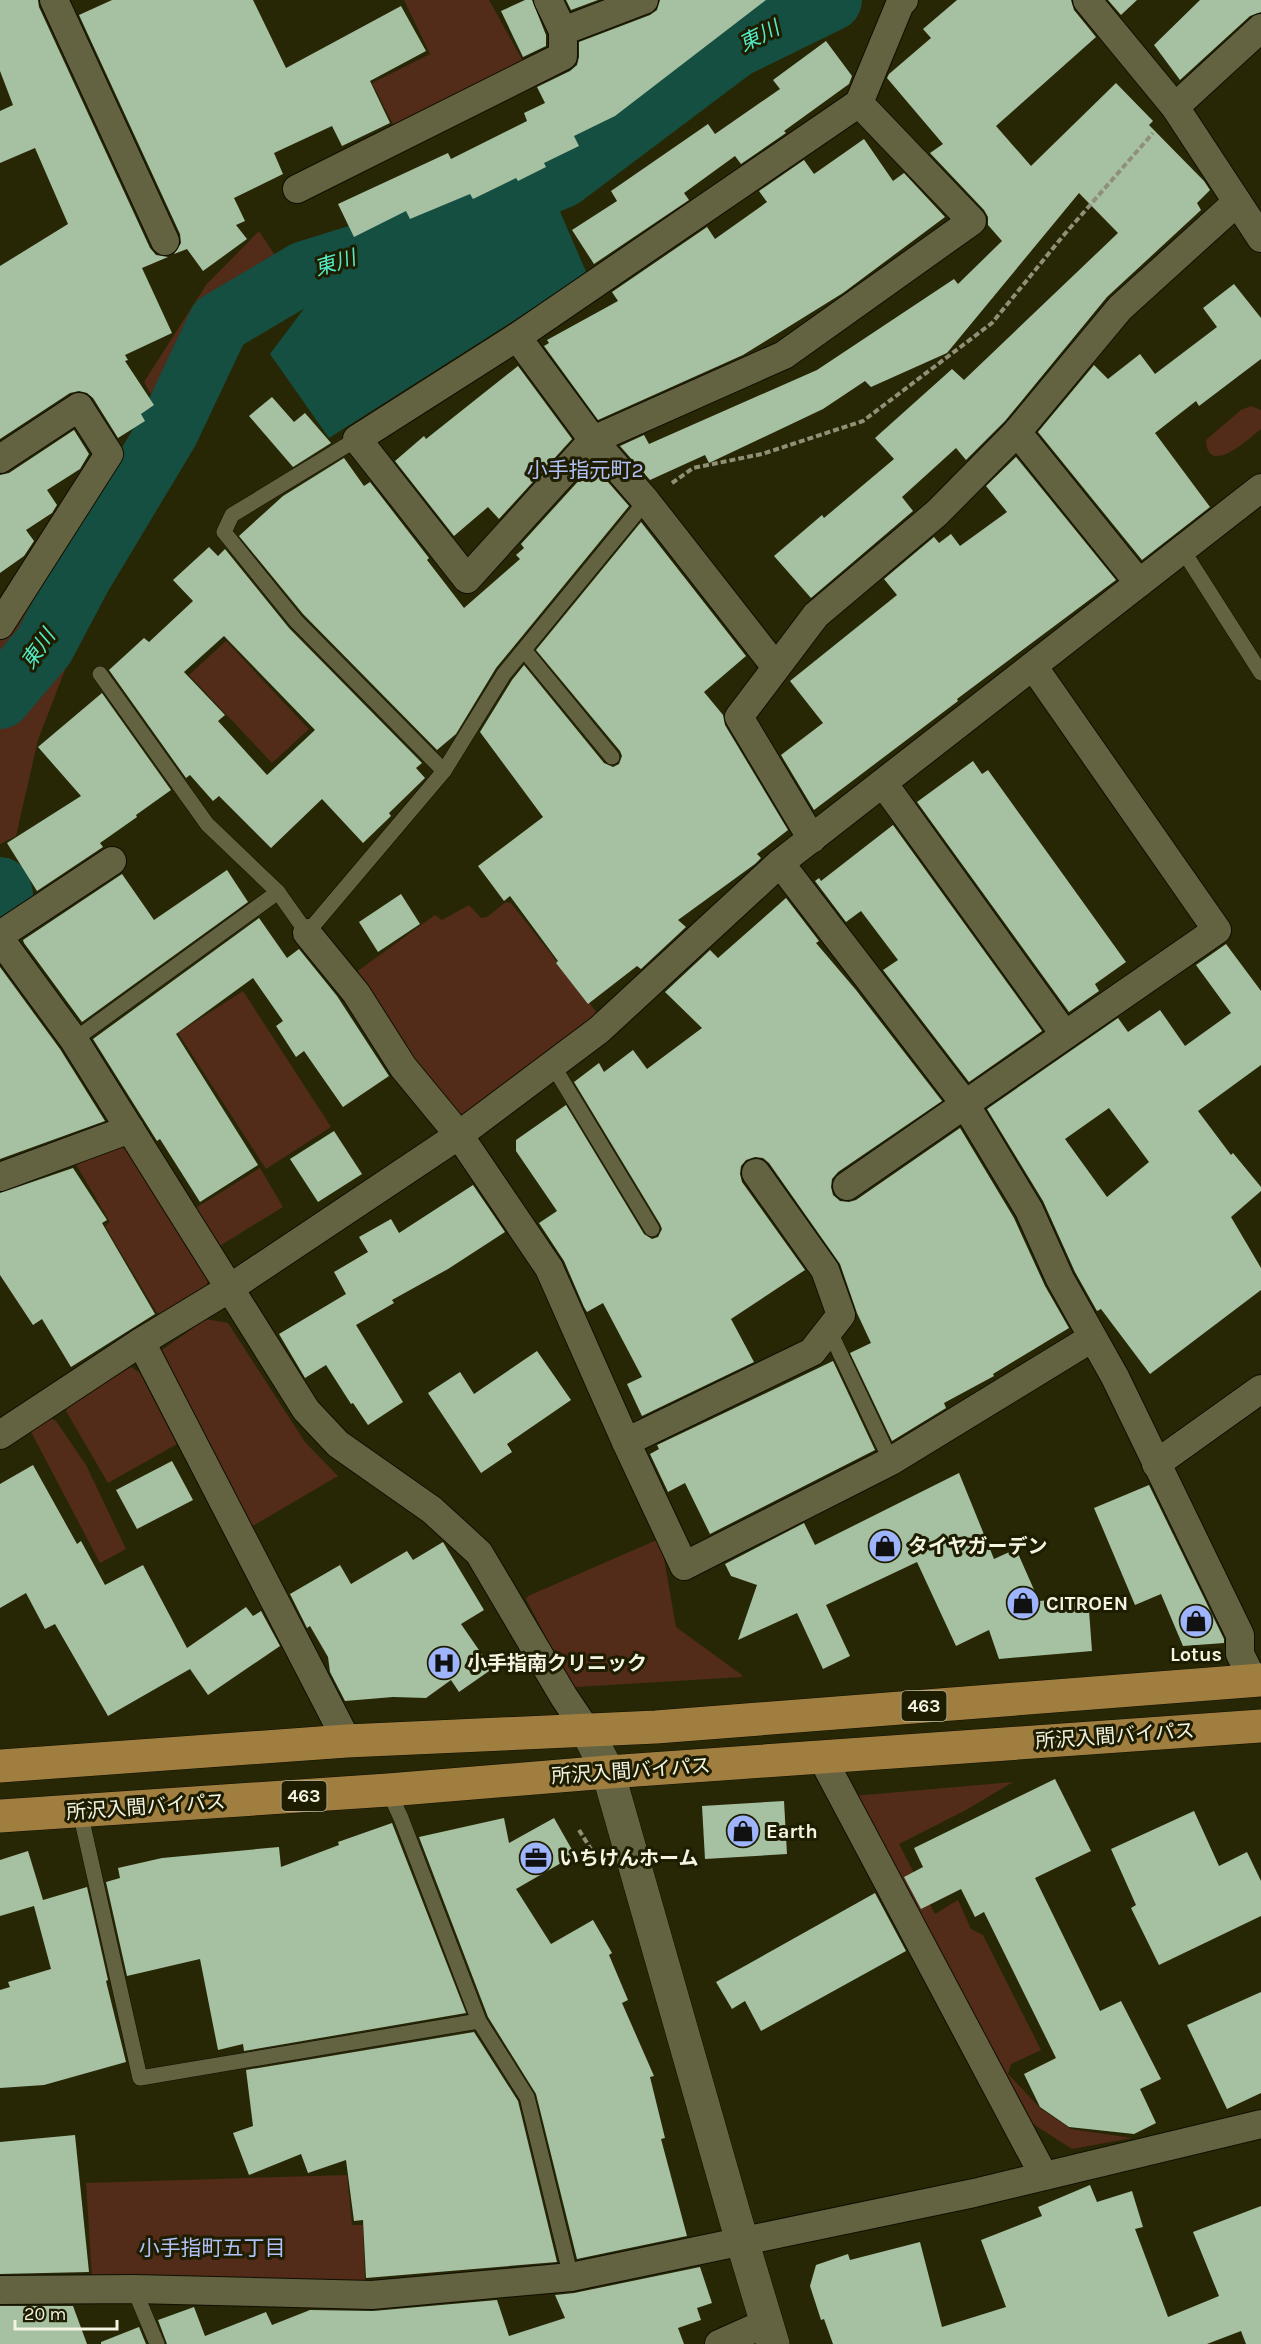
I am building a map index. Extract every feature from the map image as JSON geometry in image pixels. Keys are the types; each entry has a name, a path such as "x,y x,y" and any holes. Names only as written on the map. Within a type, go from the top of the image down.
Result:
{"highway":[{"name":"463","path":"0,1767 347,1741 587,1731 1257,1680"},
{"name":"所沢入間バイパス","path":"0,1816 1261,1726"}],"street":[{"path":"54,0 165,241"},
{"path":"297,189 563,56 563,31 548,0"},
{"path":"563,31 644,0"},
{"path":"858,103 972,221 783,355 593,440 467,579 357,439 517,337 858,103 900,4 904,0"},
{"path":"1087,0 1175,107 1261,238"},
{"path":"1175,107 1261,28"},
{"path":"812,838 739,717 775,666 816,615 937,513 1017,432 1120,308 1237,202"},
{"path":"517,337 593,440 646,501 775,666"},
{"path":"0,459 78,406 110,454 0,625"},
{"path":"1017,432 1140,583"},
{"path":"0,1435 141,1342 230,1288 459,1135 599,1030 780,863 1261,488"},
{"path":"847,1186 1217,930 1032,666"},
{"path":"883,783 1065,1035"},
{"path":"112,861 0,937 74,1040 306,1410 338,1444 432,1510 479,1553 564,1697 587,1731 608,1772 770,2333 719,2344"},
{"path":"780,863 965,1104 1029,1210 1060,1279 1115,1377 1240,1635 1240,1654 1257,1680"},
{"path":"307,933 356,993 404,1067 459,1135 549,1268 684,1566 891,1461 1092,1338"},
{"path":"0,1177 130,1129"},
{"path":"626,1442 812,1352 841,1315 825,1270 756,1173"},
{"path":"141,1342 347,1741"},
{"path":"1156,1464 1261,1389"},
{"path":"821,1756 1044,2176"},
{"path":"0,2290 134,2289 372,2295 571,2277 1044,2176 1261,2124"}],"lane":[{"path":"357,439 232,515 224,532 297,621 444,771"},
{"path":"100,674 207,824 278,892 307,933 444,771 504,674 646,501"},
{"path":"1182,549 1261,673"},
{"path":"524,650 612,757"},
{"path":"74,1040 278,892"},
{"path":"552,1064 652,1229"},
{"path":"829,1330 891,1461"},
{"path":"388,1790 401,1818 479,2021 527,2097 571,2277"},
{"path":"80,1812 140,2078 479,2021"},
{"path":"134,2289 158,2344"}],"path":[{"path":"646,501 693,468 762,454 863,421 992,323 1063,236 1175,107"}],"shaded area":[{"path":"404,0 489,0 524,63 396,130 372,83 430,54"},
{"path":"259,231 280,263 225,349 185,450 80,631 38,740 16,836 0,844 0,641 83,522 157,405 144,382 206,285"},
{"path":"1251,406 1261,410 1261,429 1230,452 1221,456 1213,456 1208,451 1206,440 1241,410"},
{"path":"226,641 309,729 272,763 189,675"},
{"path":"506,902 511,903 598,1014 462,1120 453,1121 355,973 435,915 442,920 469,905 481,918 487,917"},
{"path":"243,991 331,1127 266,1169 178,1033"},
{"path":"117,1145 134,1152 210,1277 205,1288 166,1315 157,1313 105,1226 110,1222 74,1161"},
{"path":"260,1168 283,1207 218,1247 194,1209"},
{"path":"206,1319 228,1323 305,1442 338,1476 244,1531 159,1352"},
{"path":"131,1367 140,1373 177,1444 108,1483 66,1411 70,1404"},
{"path":"50,1418 56,1421 86,1465 126,1549 100,1563 30,1430"},
{"path":"659,1539 676,1627 742,1677 576,1687 571,1685 526,1599 528,1596"},
{"path":"1013,1782 966,1810 899,1844 935,1914 958,1900 971,1929 983,1935 1041,2050 1011,2064 1008,2074 1041,2109 1071,2129 1132,2138 1072,2149 1027,2120 853,1796"},
{"path":"347,2175 352,2225 363,2225 365,2281 92,2279 86,2183"}],"water":[{"path":"558,207 587,274 329,438 270,354 315,294"}],"building":[{"path":"0,0 38,0 39,7 150,248 156,255 168,257 142,268 172,333 125,355 128,360 125,361 154,405 141,414 145,421 118,438 93,398 79,391 70,393 0,439 0,266 68,224 35,148 0,163 0,111 13,105 0,71"},
{"path":"112,0 253,0 286,68 401,6 426,51 370,81 390,123 342,146 332,126 274,153 283,174 234,198 245,221 236,225 247,239 203,271 187,249 174,254 181,243 180,234 79,15"},
{"path":"525,0 532,0 546,35 546,46 523,57 501,11"},
{"path":"566,0 598,0 571,10"},
{"path":"660,0 766,0 615,116 574,136 579,146 544,163 546,167 518,181 516,178 473,199 470,194 410,219 406,211 354,237 338,204 448,153 451,159 527,121 524,113 545,103 537,87 570,71 577,65 579,42 650,15 657,10"},
{"path":"957,0 1071,0 1074,10 1096,37 996,126 1031,166 1116,83 1153,121 1149,125 1210,190 1197,203 1201,210 1107,297 1005,421 966,460 956,448 902,497 913,511 811,598 774,556 822,515 824,518 894,459 875,438 952,369 964,380 1118,233 1079,193 947,353 871,387 865,381 823,409 709,463 705,455 650,480 620,446 644,435 649,444 817,370 954,279 958,284 1002,241 988,225 988,217 984,210 930,153 943,144 887,78 931,38 923,29"},
{"path":"1108,0 1137,0 1121,15"},
{"path":"1200,0 1261,0 1261,12 1250,16 1180,80 1154,45"},
{"path":"826,41 852,76 849,84 784,131 786,133 741,164 735,156 684,193 689,200 594,264 572,230 617,201 611,191 708,124 715,134 780,89 773,80"},
{"path":"864,139 893,181 904,173 945,217 843,293 743,355 598,420 544,346 549,343 547,340 618,301 612,292 707,227 715,239 767,202 759,191 804,160 814,174"},
{"path":"1234,284 1261,318 1261,359 1199,406 1196,401 1155,433 1210,507 1142,560 1038,432 1094,365 1108,379 1140,354 1155,374 1217,327 1203,308"},
{"path":"518,366 572,439 499,519 488,507 454,536 395,461 424,436 426,439"},
{"path":"272,397 294,422 305,413 331,443 293,467 249,416"},
{"path":"74,430 89,454 80,469 47,490 57,505 52,513 26,530 34,541 24,556 0,573 0,475 9,473"},
{"path":"1016,457 1116,580 814,810 781,755 823,723 790,681 897,595 884,579 934,537 939,543 951,534 960,546 1007,512 986,486"},
{"path":"344,458 364,486 370,482 429,558 427,560 464,608 520,559 516,555 524,548 521,544 593,465 629,506 496,668 456,734 437,750 303,614 239,536 283,496"},
{"path":"641,522 746,656 704,692 723,715 725,725 788,830 757,854 761,858 755,864 678,920 686,927 641,969 637,966 588,1004 556,963 558,961 510,896 504,901 478,866 543,817 480,732 524,665 604,763 613,767 619,764 622,756 620,751 536,650"},
{"path":"209,547 218,556 225,549 289,628 422,763 416,768 425,778 389,813 391,816 363,843 322,799 271,848 219,796 213,801 190,775 186,778 109,670 144,638 149,642 193,601 173,580","holes":["224,636 315,730 267,775 218,721 225,715 184,672"]},
{"path":"102,693 171,790 100,843 103,847 37,891 7,843 81,796 38,747"},
{"path":"973,761 982,774 988,770 1126,962 1095,984 1099,991 1069,1012 917,802"},
{"path":"893,825 1042,1031 969,1082 883,970 898,960 861,911 846,922 815,881 819,878 821,881"},
{"path":"227,870 248,902 82,1022 24,943 23,940 122,874 154,920"},
{"path":"401,894 420,924 378,952 359,922"},
{"path":"786,898 819,941 816,943 856,990 942,1101 838,1172 832,1179 833,1195 840,1201 856,1200 960,1128 1014,1218 1045,1286 1069,1328 993,1374 994,1376 944,1403 946,1408 892,1441 850,1353 871,1343 857,1313 840,1264 769,1163 763,1158 755,1157 746,1160 741,1166 742,1182 805,1270 731,1319 754,1362 642,1416 627,1384 642,1377 603,1303 587,1312 584,1307 564,1261 539,1223 557,1211 516,1151 516,1140 566,1105 644,1234 652,1239 658,1237 662,1229 660,1224 574,1082 599,1063 604,1072 633,1050 647,1069 702,1028 665,992 710,950 718,958"},
{"path":"259,918 287,958 299,949 337,996 389,1076 343,1107 304,1051 296,1057 276,1026 283,1021 253,978 176,1034 258,1165 200,1202 160,1139 157,1141 93,1039"},
{"path":"1226,944 1261,991 1261,1065 1198,1111 1231,1155 1233,1153 1261,1187 1261,1191 1231,1217 1261,1268 1261,1290 1150,1374 1101,1309 1097,1311 1075,1272 1043,1201 987,1109 1118,1018 1128,1032 1160,1010 1185,1046 1231,1013 1196,965","holes":["1109,1108 1149,1162 1107,1197 1065,1139"]},
{"path":"0,967 60,1049 105,1121 0,1159"},
{"path":"334,1131 362,1174 318,1202 290,1159"},
{"path":"73,1168 107,1220 102,1223 155,1314 71,1367 42,1319 33,1325 0,1275 0,1193"},
{"path":"473,1185 505,1232 448,1269 392,1300 394,1303 356,1325 403,1402 368,1425 353,1403 351,1404 326,1365 305,1378 279,1334 346,1294 334,1272 368,1252 359,1237 391,1219 399,1233"},
{"path":"537,1351 571,1400 507,1444 512,1452 481,1473 428,1393 460,1372 474,1394"},
{"path":"833,1361 875,1450 710,1534 685,1483 668,1492 650,1454 659,1449 657,1445"},
{"path":"172,1461 193,1500 137,1529 116,1490"},
{"path":"33,1465 77,1544 81,1541 105,1585 143,1565 187,1648 246,1607 253,1616 261,1611 280,1646 208,1695 190,1669 108,1716 55,1624 45,1629 26,1593 0,1608 0,1484"},
{"path":"959,1473 994,1559 1016,1549 1039,1601 1088,1597 1092,1651 999,1659 989,1630 956,1646 917,1562 826,1605 850,1656 823,1669 797,1613 738,1640 757,1585 731,1576 725,1564 804,1523 815,1545"},
{"path":"1149,1485 1224,1643 1183,1646 1161,1594 1135,1605 1094,1508"},
{"path":"443,1542 484,1610 461,1624 492,1669 459,1692 451,1680 426,1698 393,1697 345,1701 330,1672 328,1657 310,1626 307,1628 290,1594 340,1565 351,1584 407,1551 413,1560"},
{"path":"1055,1779 1091,1851 1035,1878 1100,2011 1121,2001 1161,2079 1140,2089 1156,2123 1134,2134 1069,2127 1040,2107 1024,2074 1056,2058 984,1912 975,1917 961,1889 921,1909 904,1877 923,1867 914,1848"},
{"path":"784,1801 787,1854 705,1859 702,1806"},
{"path":"1194,1811 1219,1866 1247,1852 1261,1881 1261,1916 1159,1965 1131,1908 1136,1905 1111,1849"},
{"path":"504,1818 509,1843 554,1818 575,1855 516,1889 551,1944 593,1920 612,1953 609,1955 628,2000 622,2003 654,2076 650,2077 665,2138 661,2139 687,2236 577,2259 536,2094 488,2017 419,1837"},
{"path":"392,1823 466,2013 244,2051 243,2044 218,2050 200,1959 127,1976 106,1882 120,1878 118,1868 162,1858 279,1847 281,1867 339,1845 338,1842"},
{"path":"28,1851 43,1900 87,1887 108,1980 106,1981 126,2062 44,2085 0,2088 0,1990 10,1987 8,1982 51,1969 34,1906 0,1916 0,1860"},
{"path":"875,1893 906,1951 761,2031 745,2001 732,2009 716,1982"},
{"path":"1261,1992 1261,2093 1227,2109 1187,2025"},
{"path":"474,2032 518,2101 557,2262 366,2278 363,2220 354,2221 346,2160 308,2173 301,2154 249,2175 233,2133 253,2126 246,2070"},
{"path":"75,2135 89,2272 0,2274 0,2142"},
{"path":"1090,2185 1097,2202 1132,2191 1143,2227 1135,2229 1168,2317 1219,2296 1193,2232 1261,2206 1261,2344 1246,2344 1241,2331 1207,2344 833,2344 824,2319 821,2320 810,2286 816,2265 848,2254 850,2260 920,2242 942,2327 1006,2307 981,2240 1042,2216 1038,2207"},
{"path":"700,2267 712,2303 697,2308 701,2320 678,2328 684,2344 167,2344 158,2320 194,2307 205,2336 266,2312 272,2325 310,2310 373,2311 497,2300 509,2336 565,2318 555,2295"},
{"path":"0,2306 73,2306 87,2344 0,2344"},
{"path":"139,2327 146,2344 101,2344 101,2342"}],"waterway":[{"name":"東川","path":"0,698 44,646 81,576 168,431 219,323 305,272 433,232 562,177 735,47 831,0"},
{"name":"東川","path":"0,888 2,895 0,898"}],"place":[{"name":"タイヤガーデン","path":"885,1546"},
{"name":"CITROEN","path":"1023,1603"},
{"name":"Lotus","path":"1196,1621"},
{"name":"小手指南クリニック","path":"444,1663"},
{"name":"Earth","path":"743,1831"},
{"name":"いちけんホーム","path":"536,1858"}],"district":[{"name":"小手指元町2","path":"585,470"},
{"name":"小手指町五丁目","path":"212,2248"}]}
